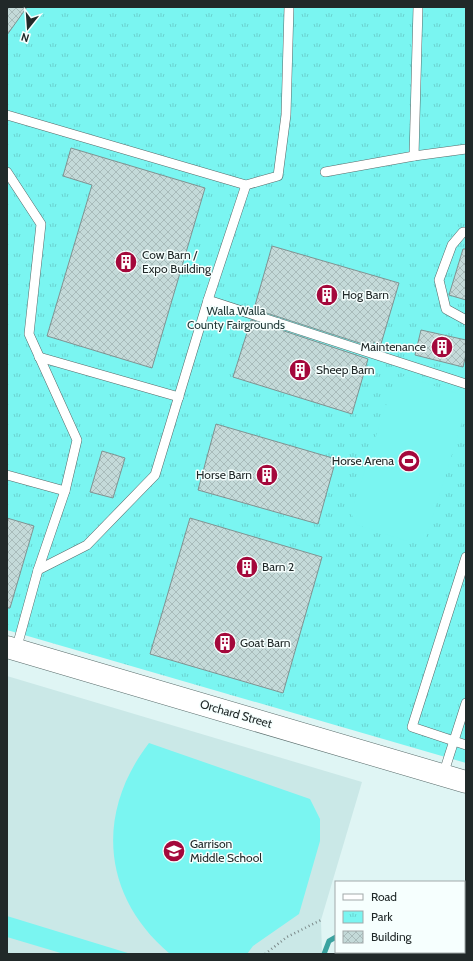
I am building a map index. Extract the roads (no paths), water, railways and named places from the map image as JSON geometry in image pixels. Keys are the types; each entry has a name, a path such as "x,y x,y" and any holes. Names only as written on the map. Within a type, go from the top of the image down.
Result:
{"street":[{"name":"Orchard Street","path":"12,648 466,782"}],"lane":[{"path":"7,115 246,185 278,176 286,115 289,7"},
{"path":"414,156 418,7"},
{"path":"325,172 414,156 466,149"},
{"path":"7,172 41,224 29,334 77,440 65,491 12,648"},
{"path":"38,570 87,545 155,475 208,300 246,185"},
{"path":"466,232 463,232 452,245 439,280 446,309 466,320"},
{"path":"208,300 466,384"},
{"path":"39,356 179,397"},
{"path":"7,475 65,491"},
{"path":"466,557 412,728 466,745"},
{"path":"443,775 466,704"}],"waterway":[{"path":"324,954 329,941 335,938"}],"place":[{"name":"Cow Barn / Expo Building","path":"126,262"},
{"name":"Hog Barn","path":"327,295"},
{"name":"Maintenance","path":"442,347"},
{"name":"Sheep Barn","path":"300,370"},
{"name":"Horse Arena","path":"409,461"},
{"name":"Horse Barn","path":"267,475"},
{"name":"Barn 2","path":"247,567"},
{"name":"Goat Barn","path":"225,643"},
{"name":"Garrison Middle School","path":"174,851"}],"park label":[{"name":"Walla Walla County Fairgrounds","path":"236,318"}]}
